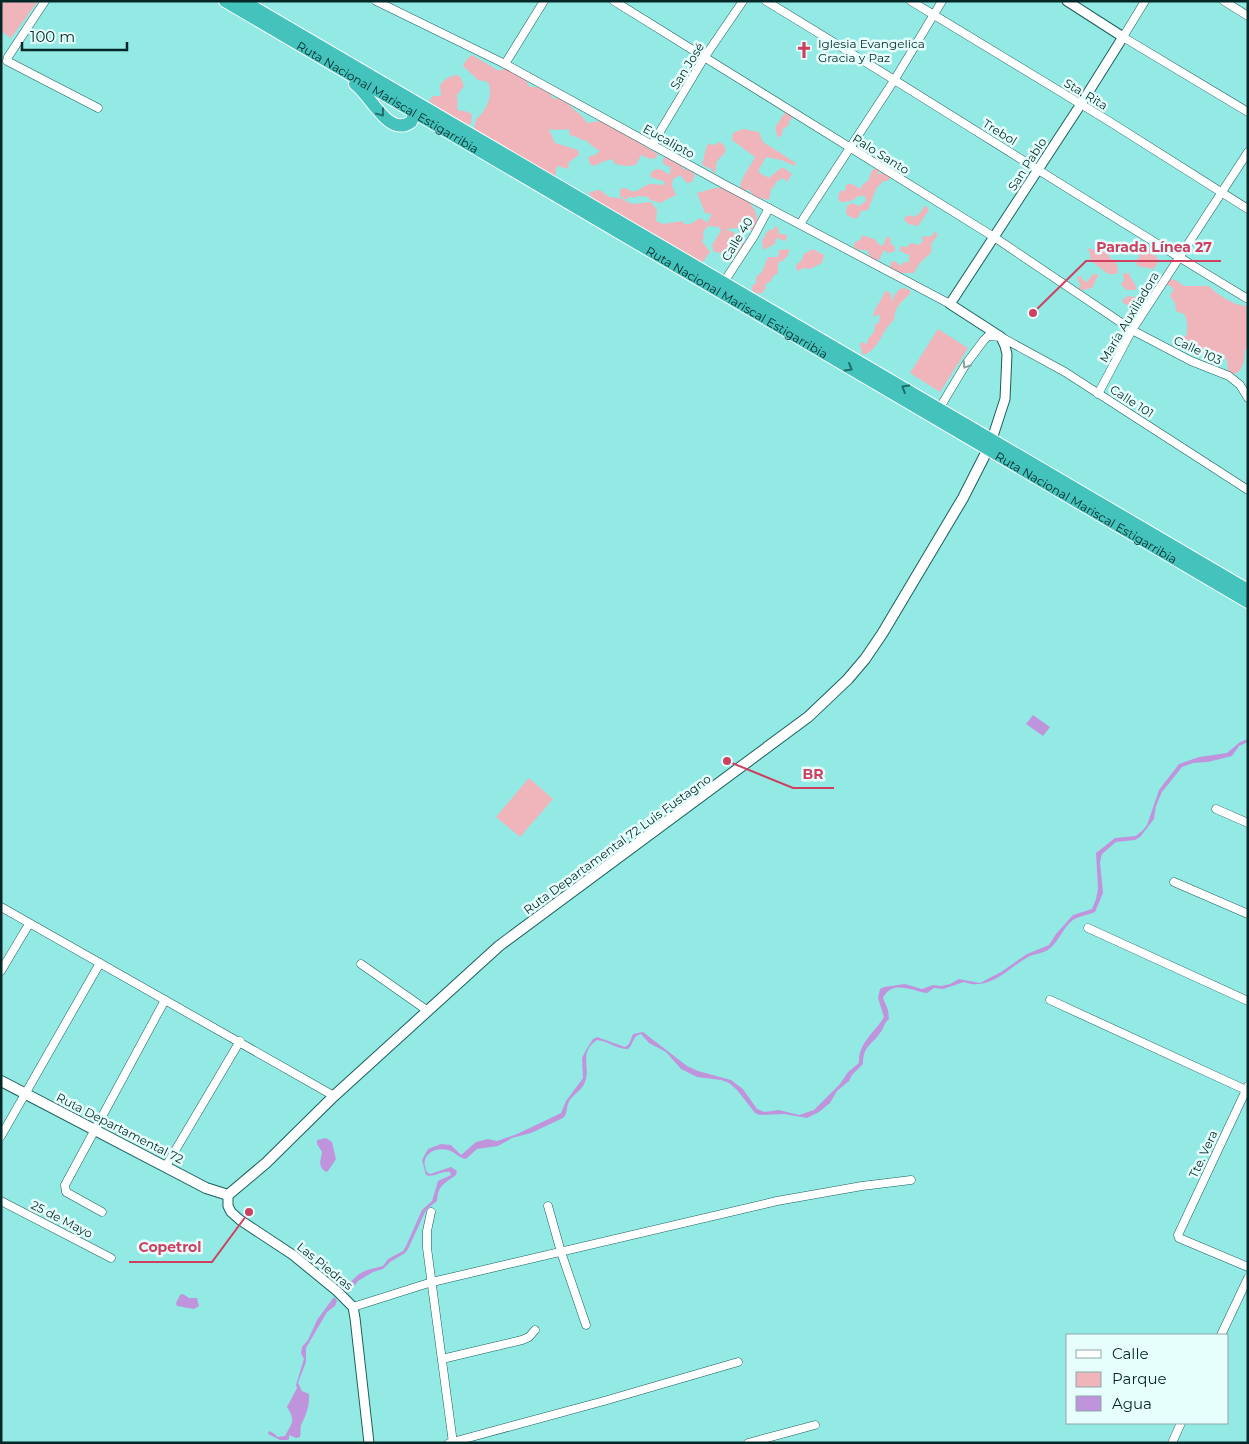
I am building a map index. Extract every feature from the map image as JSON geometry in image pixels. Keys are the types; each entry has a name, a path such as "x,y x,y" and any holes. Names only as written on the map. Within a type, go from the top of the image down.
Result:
{"highway":[{"name":"Ruta Nacional Mariscal Estigarribia","path":"225,1 304,48 414,107 724,282 939,409 990,444 1248,602"},
{"name":"Ruta Nacional Mariscal Estigarribia","path":"243,1 414,107 990,444 1248,590"},
{"path":"304,48 363,89 387,121 393,125 400,127 406,126 411,122 414,107"}],"main road":[{"name":"Ruta Departamental 72 Luis Fustagno","path":"228,1195 266,1163 334,1096 499,946 808,716 848,679 871,650 907,595 963,498 990,444"},
{"name":"Ruta Departamental 72","path":"1,1081 206,1188 228,1195"}],"street":[{"path":"45,1 7,61 98,108"},
{"path":"505,64 544,1"},
{"name":"Palo Santo","path":"614,1 994,237 1132,330"},
{"name":"San José","path":"652,145 704,58 742,1"},
{"name":"Trebol","path":"766,1 1248,299"},
{"name":"Sta. Rita","path":"912,1 933,16 1081,104 1248,209"},
{"path":"800,224 895,79 942,1"},
{"path":"1067,1 1248,112"},
{"path":"1123,37 1145,1"},
{"path":"1224,1 1248,16"},
{"name":"Eucalipto","path":"381,2 505,64 652,145 950,304"},
{"name":"San Pablo","path":"950,304 1123,37"},
{"name":"María Auxiliadora","path":"1098,394 1132,330 1248,152"},
{"name":"Calle 40","path":"724,282 754,236 769,208"},
{"path":"950,304 1001,337 1007,354 1005,399 990,444"},
{"name":"Calle 103","path":"1132,330 1191,361 1228,376 1240,385 1248,398"},
{"path":"939,409 966,364 984,340 988,336 1001,337"},
{"name":"Calle 101","path":"1001,337 1065,372 1248,490"},
{"path":"1216,809 1248,823"},
{"path":"1174,882 1248,914"},
{"path":"1,907 334,1096"},
{"path":"1,971 29,924"},
{"path":"1088,928 1248,1001"},
{"path":"1,1136 100,963"},
{"path":"361,964 428,1011"},
{"path":"102,1212 66,1192 65,1185 165,1000"},
{"path":"1050,1000 1247,1088"},
{"path":"166,1166 240,1041"},
{"name":"Tte. Vera","path":"1247,1088 1179,1232 1180,1238 1248,1267"},
{"path":"353,1307 432,1282 777,1201 862,1186 911,1180"},
{"name":"Las Piedras","path":"228,1195 228,1206 231,1212 293,1255 337,1291 353,1307 356,1318 369,1443"},
{"name":"25 de Mayo","path":"1,1201 111,1258"},
{"path":"548,1206 561,1252 586,1325"},
{"path":"431,1212 427,1240 451,1442 604,1401 738,1362"},
{"path":"1222,1334 1248,1278"},
{"path":"442,1359 522,1340 529,1337 535,1330"},
{"path":"748,1443 815,1424"},
{"path":"1172,1443 1181,1424"}],"green space":[{"path":"1,1 38,1 11,38 1,31"},
{"path":"472,55 499,71 505,68 525,79 530,87 542,87 550,93 552,98 567,101 587,123 599,121 606,123 658,154 656,158 650,159 641,155 636,165 615,164 612,159 594,166 590,164 588,157 600,151 587,141 569,135 570,131 567,129 549,129 555,143 578,150 579,155 569,162 568,169 558,166 555,179 483,137 474,128 476,119 483,112 488,102 490,87 488,82 478,80 463,66"},
{"path":"457,75 461,78 464,86 457,95 457,107 459,111 472,114 471,124 465,126 440,114 439,108 429,101 433,96 441,96 440,85 449,77"},
{"path":"785,112 789,113 792,119 778,138 775,128"},
{"path":"743,129 759,132 763,142 796,163 795,166 781,160 766,157 758,171 761,174 769,178 781,168 784,168 792,174 787,182 783,178 776,182 771,189 769,200 755,197 749,190 740,190 743,177 755,157 732,140 733,133"},
{"path":"719,142 726,149 717,161 715,174 710,168 702,164 707,145 715,145"},
{"path":"667,157 677,162 684,169 690,170 695,175 692,182 687,183 680,175 673,179 672,186 676,195 660,203 650,200 648,197 638,196 633,198 629,196 628,199 624,199 620,196 620,189 625,188 637,191 649,184 664,185 665,182 651,177 650,174 657,169 669,175 671,167 663,163 663,158"},
{"path":"876,168 879,171 878,174 884,173 890,176 890,179 883,181 877,187 868,210 861,211 858,218 852,218 846,214 847,206 852,203 859,206 866,201 865,196 858,196 850,201 840,202 838,198 840,191 845,191 846,185 850,184 860,189 868,181 872,170"},
{"path":"729,187 751,204 757,216 757,223 754,230 749,230 745,224 738,228 726,229 739,235 741,242 744,244 737,255 714,252 712,245 721,231 719,227 708,226 703,232 704,237 702,241 710,252 703,262 594,202 589,192 600,190 609,197 620,198 632,204 651,202 657,210 656,221 663,224 682,221 684,224 690,224 701,218 707,223 712,214 705,213 697,193 715,188"},
{"path":"925,205 929,210 918,226 908,224 904,219 905,217 910,215 914,217 921,212"},
{"path":"776,226 779,234 787,236 786,241 776,238 775,244 763,250 762,239 769,230"},
{"path":"935,231 938,235 931,244 931,253 920,263 914,273 898,273 890,268 891,262 895,261 900,266 902,263 909,262 909,255 900,251 901,246 907,247 911,243 919,245 923,241 922,237 933,235"},
{"path":"862,235 874,239 881,246 888,236 891,239 890,243 895,247 895,251 888,253 884,250 879,260 874,260 867,250 854,248 854,243 861,239"},
{"path":"1140,247 1149,248 1158,259 1157,265 1153,269 1137,266 1136,261 1140,256 1137,252"},
{"path":"1089,248 1094,250 1098,248 1108,254 1118,268 1117,274 1108,274 1090,260"},
{"path":"789,249 786,258 778,263 778,273 767,283 762,293 755,293 752,290 752,286 756,283 756,277 762,272 768,257 778,257 779,250"},
{"path":"813,249 824,255 822,263 810,269 803,268 797,271 796,265 802,260 804,254"},
{"path":"1129,273 1136,290 1127,290 1121,285 1124,280 1123,274"},
{"path":"1093,274 1098,276 1092,288 1079,289 1081,284 1077,277 1081,276 1087,282"},
{"path":"1168,278 1184,286 1209,286 1227,299 1243,306 1248,306 1248,348 1245,350 1244,362 1239,372 1233,374 1228,371 1227,360 1219,354 1210,352 1191,354 1186,349 1183,337 1187,333 1186,319 1184,314 1176,311 1175,303 1170,296 1173,288 1165,283"},
{"path":"900,289 910,290 910,294 895,312 894,320 877,344 864,355 860,344 862,342 867,344 868,339 874,332 875,324 879,323 880,315 873,316 884,292 887,291 891,294 892,302 895,294"},
{"path":"1128,296 1141,298 1143,301 1142,305 1132,306 1124,304 1122,300"},
{"path":"938,329 968,348 940,392 910,373"},
{"path":"529,778 553,799 520,837 496,817"}],"water":[{"path":"1033,715 1050,727 1043,736 1026,724"},
{"path":"1248,739 1248,742 1239,746 1232,756 1208,762 1193,763 1182,767 1162,792 1156,806 1154,819 1140,837 1135,840 1116,842 1102,854 1100,862 1103,893 1095,912 1073,920 1048,950 1030,956 999,977 982,984 964,982 943,989 934,988 927,993 903,988 892,989 887,992 883,998 888,1010 889,1019 864,1053 863,1064 849,1081 837,1091 830,1103 819,1112 807,1118 784,1114 760,1115 755,1113 729,1083 697,1077 681,1069 666,1052 649,1043 641,1034 636,1036 628,1049 597,1040 591,1045 586,1055 585,1082 582,1088 569,1101 563,1118 531,1133 512,1138 498,1146 477,1149 466,1159 442,1149 428,1154 425,1162 427,1172 430,1174 451,1167 457,1171 456,1175 440,1188 437,1201 426,1210 405,1253 390,1262 383,1269 373,1272 358,1281 349,1293 343,1286 367,1270 383,1266 388,1259 403,1251 422,1210 432,1201 438,1181 451,1175 450,1172 444,1172 432,1176 426,1175 422,1160 428,1149 441,1144 451,1145 461,1155 476,1142 488,1139 497,1141 517,1134 561,1113 566,1101 583,1078 582,1058 593,1039 597,1037 625,1047 629,1044 633,1034 643,1032 687,1066 731,1080 743,1089 757,1109 765,1112 779,1110 799,1115 814,1110 840,1084 848,1072 859,1063 861,1049 884,1017 878,998 880,989 905,984 922,989 933,985 950,984 959,979 980,983 1001,972 1027,954 1049,945 1073,915 1092,909 1098,889 1096,853 1115,838 1136,836 1143,830 1147,825 1159,790 1179,764 1199,757 1227,753 1240,742"},
{"path":"326,1138 332,1142 336,1159 326,1172 321,1167 322,1152 317,1144 317,1140"},
{"path":"183,1294 189,1298 197,1298 199,1306 194,1309 177,1306 176,1303 180,1295"},
{"path":"334,1297 337,1301 335,1306 327,1312 306,1348 306,1362 298,1383 302,1391 309,1394 309,1398 300,1437 296,1438 289,1435 289,1439 280,1440 268,1434 269,1431 277,1437 285,1436 291,1425 292,1419 287,1407 297,1388 296,1385 304,1359 301,1353 302,1347 308,1340 317,1320"}],"place":[{"name":"Iglesia Evangelica Gracia y Paz","path":"804,50"},
{"name":"Parada Línea 27","path":"1033,313"},
{"name":"BR","path":"727,761"},
{"name":"Copetrol","path":"249,1212"}]}
